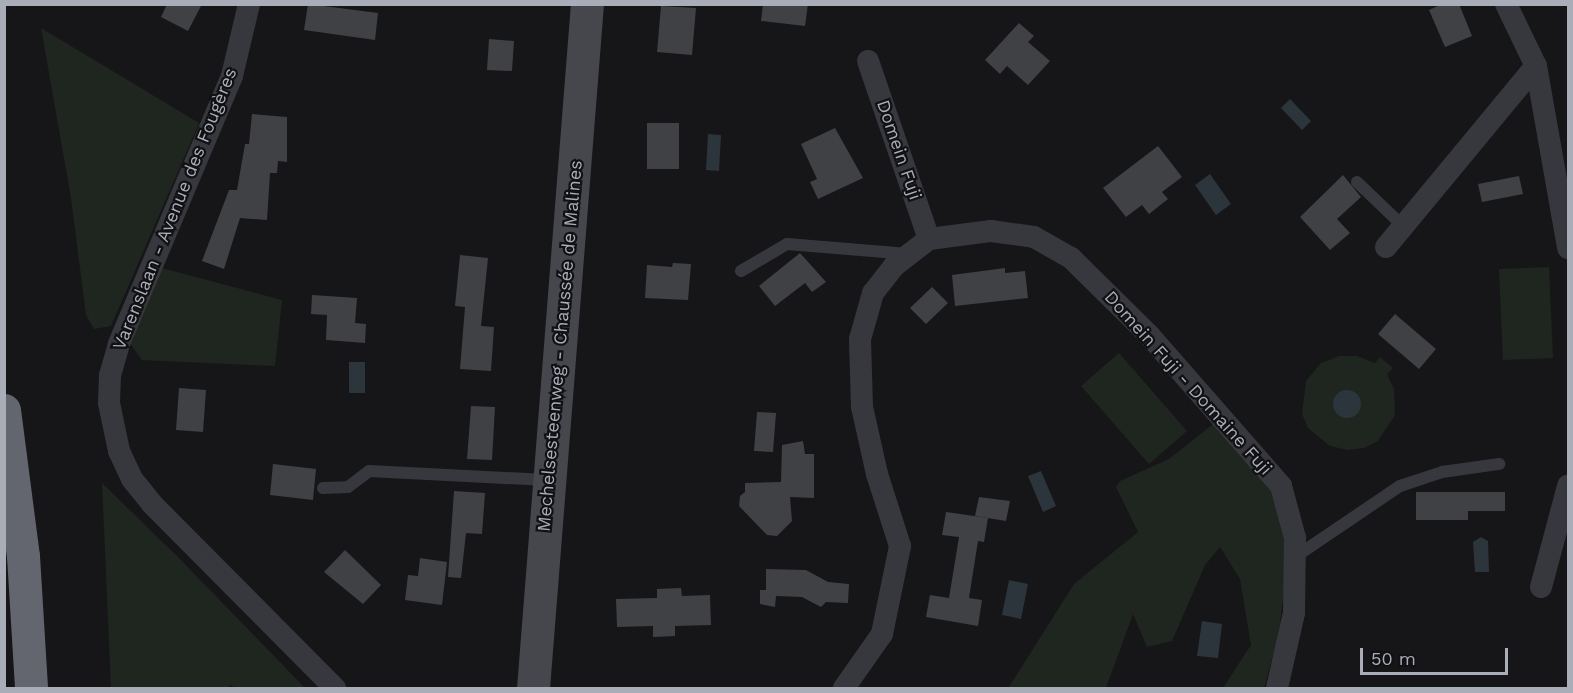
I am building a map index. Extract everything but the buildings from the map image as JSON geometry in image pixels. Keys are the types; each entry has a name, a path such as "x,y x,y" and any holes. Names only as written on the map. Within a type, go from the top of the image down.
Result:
{"highway":[{"path":"4,410 23,556 31,688"}],"main road":[{"name":"Mechelsesteenweg - Chaussée de Malines","path":"533,688 587,4"}],"street":[{"name":"Varenslaan - Avenue des Fougères","path":"249,4 232,76 119,344 110,375 109,403 119,451 132,479 152,504 335,688"},
{"path":"1506,4 1536,66 1569,248"},
{"name":"Domein Fuji","path":"868,61 929,239"},
{"path":"1386,247 1536,66"},
{"name":"Domein Fuji - Domaine Fuji","path":"929,239 991,231 1034,237 1071,258 1149,335 1281,486 1295,538 1294,613 1277,688"},
{"path":"844,688 882,634 900,546 877,474 862,407 860,339 873,293 894,266 929,239"},
{"path":"1541,587 1569,486"}],"lane":[{"path":"1357,182 1403,226"},
{"path":"741,271 787,244 910,254"},
{"path":"1295,557 1400,486 1442,472 1499,464"},
{"path":"323,488 348,487 369,471 550,480"}],"shaded area":[{"path":"41,28 199,123 111,326 94,329 86,315 71,198"},
{"path":"1290,99 1311,121 1302,130 1281,108"},
{"path":"708,134 721,135 719,171 706,170"},
{"path":"1210,174 1231,204 1216,215 1195,185"},
{"path":"158,267 282,300 275,366 142,360 129,342"},
{"path":"1549,267 1553,358 1503,360 1499,269"},
{"path":"1119,353 1187,431 1149,464 1081,386"},
{"path":"1340,356 1357,356 1375,363 1380,357 1393,368 1387,374 1394,389 1395,415 1378,441 1364,448 1348,450 1330,446 1308,428 1302,414 1306,381 1321,363"},
{"path":"349,362 365,362 365,393 349,393"},
{"path":"1347,390 1357,394 1361,404 1357,414 1347,418 1337,414 1333,404 1337,394"},
{"path":"1213,424 1276,490 1290,547 1278,637 1264,688 1223,688 1251,645 1240,579 1220,547 1205,565 1172,641 1147,647 1133,614 1106,688 1009,687 1074,584 1138,532 1116,487 1120,481 1169,459"},
{"path":"1041,471 1056,506 1043,512 1028,476"},
{"path":"102,483 180,559 305,688 236,688 230,685 228,688 111,688"},
{"path":"1481,537 1488,541 1489,572 1475,572 1473,542"},
{"path":"1009,580 1028,584 1021,619 1002,615"},
{"path":"1202,621 1222,624 1218,658 1197,656"}]}
